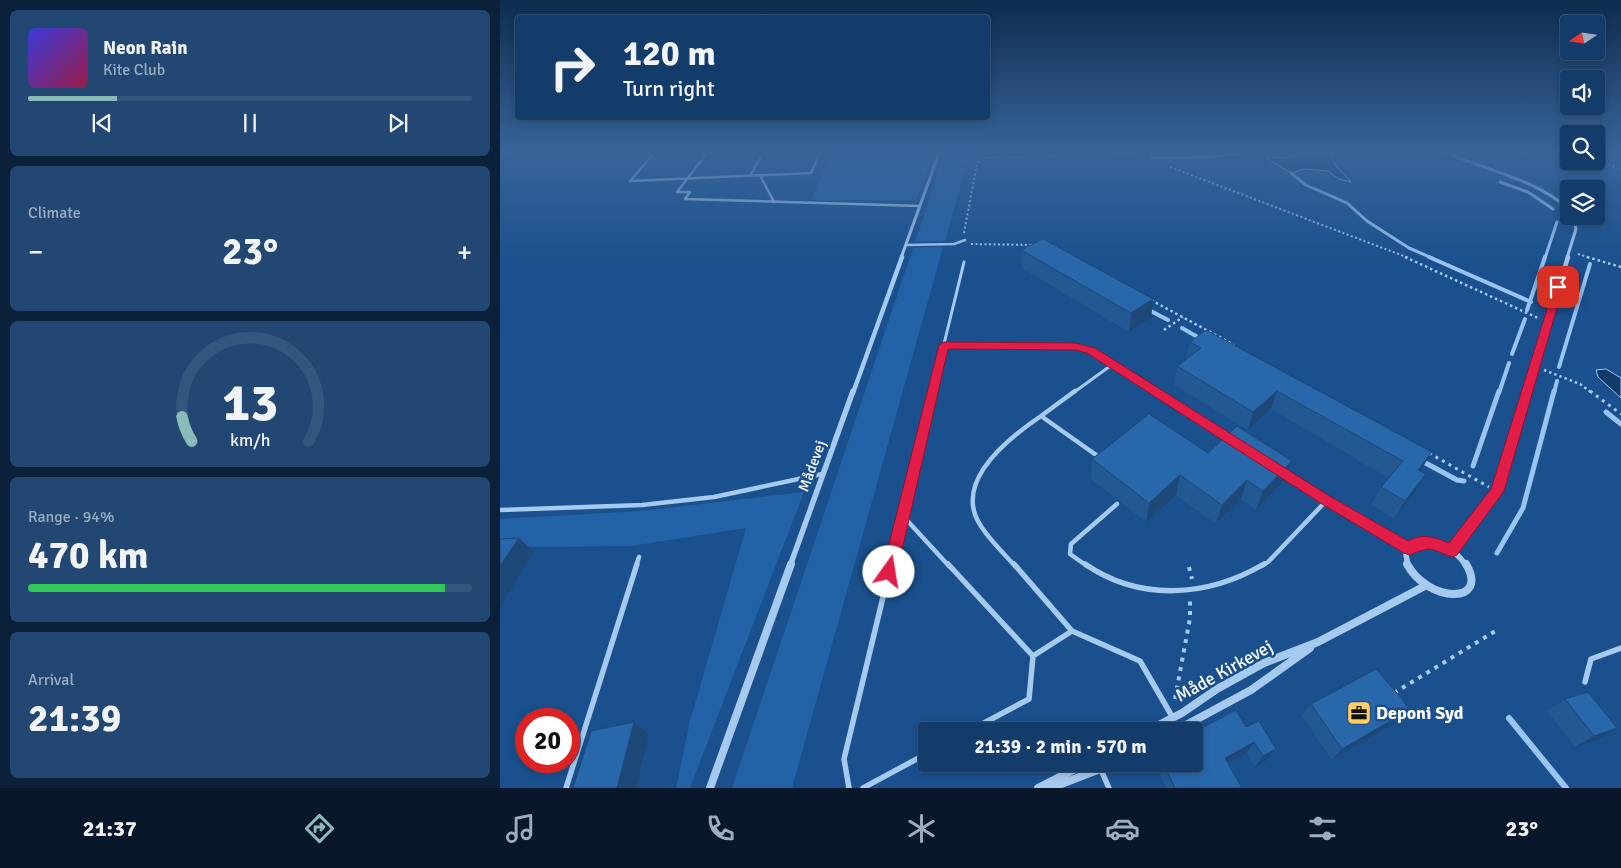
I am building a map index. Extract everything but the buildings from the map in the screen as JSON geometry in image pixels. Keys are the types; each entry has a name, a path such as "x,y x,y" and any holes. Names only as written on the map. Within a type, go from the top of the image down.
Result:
{"street":[{"name":"Mådevej","path":"710,788 926,190"},
{"path":"1539,190 1560,202"},
{"path":"1452,550 1497,491 1569,252 1575,225"},
{"path":"1432,542 1452,550 1468,567 1471,576 1471,585 1466,591 1458,595 1448,595 1425,586 1414,577 1408,567 1406,557 1409,549 1414,544 1432,542"},
{"name":"Måde Kirkevej","path":"1166,722 1217,689 1264,663 1318,642 1425,586"},
{"name":"Måde Kirkevej","path":"1191,722 1251,690 1318,642"},
{"path":"1038,788 1069,772"},
{"path":"1052,788 1096,772"}],"lane":[{"path":"679,190 677,192 690,192 685,199 920,206"},
{"path":"768,190 774,202"},
{"path":"906,245 954,244 965,240"},
{"path":"850,788 844,759 964,262"},
{"path":"944,345 1075,346 1091,351 1236,443"},
{"path":"1113,364 1014,435 980,473 972,494 974,512 987,534 1072,631 1140,661 1174,718"},
{"path":"1042,416 1104,461"},
{"path":"1278,469 1409,549"},
{"path":"500,510 642,505 714,497 822,474"},
{"path":"1117,504 1071,544 1070,554 1114,581 1143,589 1191,592 1246,575 1268,562 1327,500"},
{"path":"903,516 1032,656 1029,699 986,722"},
{"path":"566,788 639,557"},
{"path":"1032,656 1072,631"},
{"path":"1585,682 1591,659 1621,648"},
{"path":"863,788 918,758"},
{"path":"1102,772 1109,788"}],"path":[{"path":"972,190 963,236 965,240 971,244 995,246 1028,243 1037,245"},
{"path":"1233,190 1419,262 1548,323"},
{"path":"1569,252 1621,267"},
{"path":"1150,299 1235,346"},
{"path":"1164,330 1183,317"},
{"path":"1534,366 1580,384 1621,414"},
{"path":"1426,452 1497,491"},
{"path":"1189,567 1193,580"},
{"path":"1182,713 1174,697 1190,618 1189,605"},
{"path":"1388,696 1497,630"}],"shaded area":[{"path":"815,190 920,190 916,200 811,200"},
{"path":"933,190 960,190 945,241 915,242"},
{"path":"943,247 792,788 732,788 913,248"},
{"path":"1606,369 1621,378 1621,398 1598,377 1596,370"},
{"path":"804,492 690,788 676,788 690,721 746,528 631,546 500,547 500,519 640,511"}],"waterway":[{"path":"1317,190 1347,203 1367,221 1409,248 1432,258"},
{"path":"1522,190 1553,209"},
{"path":"1545,258 1557,222"},
{"path":"1429,257 1530,302"},
{"path":"1530,302 1545,257"},
{"path":"1559,367 1590,264"},
{"path":"1527,310 1530,302"},
{"path":"1147,309 1168,320"},
{"path":"1512,354 1525,319"},
{"path":"1182,328 1201,339"},
{"path":"1499,393 1509,363"},
{"path":"1554,393 1557,381"},
{"path":"1473,466 1499,391"},
{"path":"1497,553 1523,508 1554,391"},
{"path":"1606,412 1621,424"},
{"path":"1420,460 1457,480 1464,481"},
{"path":"1509,718 1566,788"}],"place":[{"name":"Deponi Syd","path":"1359,713"}],"route":[{"path":"889,572 944,345 1075,346 1091,351 1327,500 1409,549 1414,544 1432,542 1452,550 1497,491 1558,287"}]}
